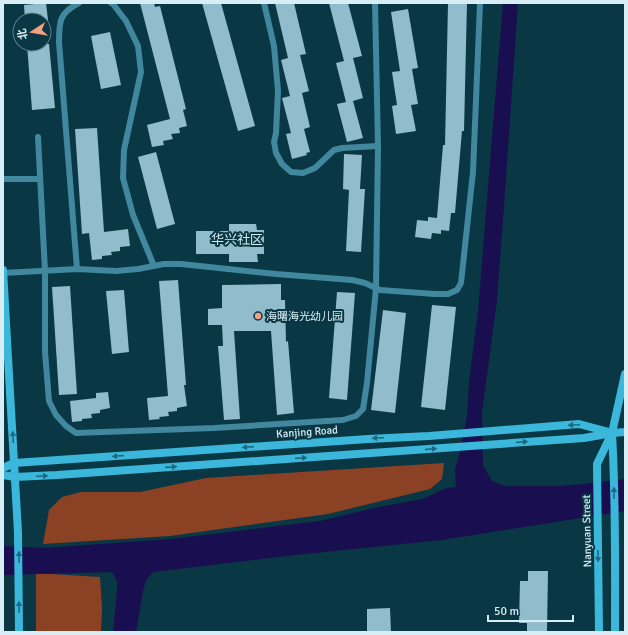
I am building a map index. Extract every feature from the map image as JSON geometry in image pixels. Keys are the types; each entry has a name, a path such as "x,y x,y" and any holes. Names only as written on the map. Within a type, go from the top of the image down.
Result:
{"main road":[{"path":"3,271 18,532 19,632"},
{"name":"Nanyuan Street","path":"599,632 597,464 612,433 625,374"},
{"name":"Kanjing Road","path":"3,468 14,463 444,435 579,424 612,433"},
{"name":"Kanjing Road","path":"3,475 15,477 445,448 584,438 625,432"},
{"name":"Nanyuan Street","path":"612,433 615,518 615,632"}],"lane":[{"path":"77,269 59,42 59,25 62,16 72,6 79,3"},
{"path":"111,3 126,21 138,46 141,72 124,150 123,178 133,215 154,266"},
{"path":"264,3 274,46 278,91 276,133 274,142 276,153 282,164 291,172 303,173 315,168 334,150 350,147 378,146"},
{"path":"38,137 45,271 45,352 50,401 56,415 66,426 76,433 214,428 343,420 356,416 363,409 376,288 378,146 375,3"},
{"path":"3,271 77,269 116,271 164,264 182,264 352,280 365,283 380,290 448,294 457,290 461,283 473,172 480,3"},
{"path":"3,179 40,179"}],"shaded area":[{"path":"503,3 518,3 497,300 482,413 483,465 492,481 504,486 559,486 625,479 625,511 442,540 295,555 153,572 146,580 136,632 113,632 117,581 112,572 3,575 3,546 45,548 171,539 320,521 379,507 422,499 447,488 456,487 455,469 467,416 469,382 478,312"},
{"path":"444,463 442,479 430,489 328,514 170,536 43,544 49,510 62,497 81,492 140,492 206,478"},
{"path":"36,573 100,577 102,609 101,632 36,632"}],"building":[{"path":"46,3 47,12 24,12 24,5"},
{"path":"140,3 154,3 155,7 160,6 186,109 183,110 187,126 179,128 180,133 171,134 173,139 163,141 164,145 152,147 147,125 170,119"},
{"path":"202,3 221,3 255,126 238,131"},
{"path":"275,3 294,3 306,54 300,55 309,91 302,93 310,127 304,129 310,152 306,153 307,155 292,159 286,134 291,133 282,98 290,96 281,60 288,58"},
{"path":"329,3 348,3 362,56 353,58 363,98 353,101 363,138 347,142 337,104 346,102 336,63 344,61"},
{"path":"448,3 467,3 464,131 462,131 455,213 451,213 449,231 441,230 441,234 432,233 431,239 415,237 417,220 428,221 428,217 437,218 443,145 445,145"},
{"path":"408,9 418,68 412,69 418,104 411,105 416,131 396,134 392,106 397,105 392,72 400,71 391,12"},
{"path":"110,32 121,85 101,89 91,36"},
{"path":"28,52 50,52 55,108 32,110"},
{"path":"97,128 104,232 128,229 130,246 120,247 120,251 111,252 112,255 102,256 102,259 92,260 89,233 82,234 75,129"},
{"path":"156,152 175,224 157,229 138,157"},
{"path":"344,154 362,155 360,189 365,189 361,252 346,251 349,190 343,189"},
{"path":"229,224 256,224 257,230 264,230 264,254 257,254 258,262 229,262 229,254 196,254 196,231 229,231"},
{"path":"178,280 186,385 184,385 187,406 177,408 177,411 168,412 169,416 149,420 147,398 168,396 159,281"},
{"path":"281,284 281,300 285,300 286,342 288,341 294,413 277,415 271,331 234,331 240,419 224,420 218,346 223,346 222,325 208,325 208,309 222,308 222,285"},
{"path":"70,286 77,394 59,395 52,287"},
{"path":"124,290 129,352 112,354 106,291"},
{"path":"337,292 355,293 347,400 329,398"},
{"path":"432,305 456,307 445,410 421,407"},
{"path":"383,310 406,313 395,413 371,410"},
{"path":"108,392 110,408 100,410 100,413 91,414 92,418 72,422 70,401 96,398 96,393"},
{"path":"528,571 548,571 547,632 527,632 527,623 519,623 520,581 528,581"},
{"path":"390,608 391,632 367,632 367,609"}],"place":[{"name":"海曙海光幼儿园","path":"258,316"}],"district":[{"name":"华兴社区","path":"237,240"}]}
